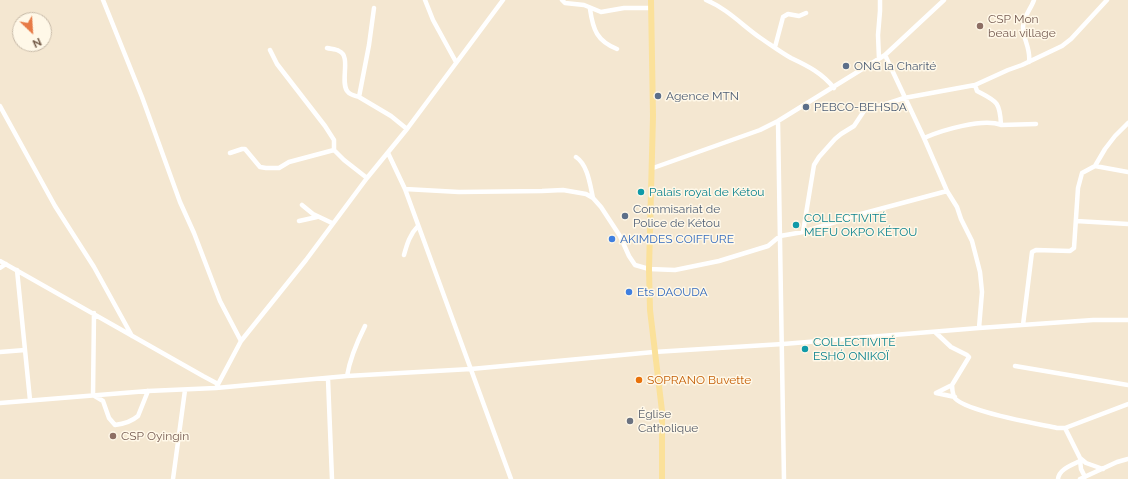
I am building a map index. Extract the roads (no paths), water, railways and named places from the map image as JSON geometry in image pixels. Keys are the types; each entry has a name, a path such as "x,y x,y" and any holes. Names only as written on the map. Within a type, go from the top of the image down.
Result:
{"main road":[{"path":"651,0 653,168 649,270 650,310 662,411 662,479"}],"street":[{"path":"103,0 142,97 180,202 194,232 220,301 241,341"},
{"path":"425,0 433,20 456,62"},
{"path":"217,386 241,341 306,260 332,223 367,178 407,129 503,0"},
{"path":"562,0 565,3 584,5 601,12 624,8 651,8"},
{"path":"706,0 735,17 763,40 819,72 834,88"},
{"path":"879,59 878,35 880,0"},
{"path":"653,168 760,130 778,121 834,88 885,55 944,0"},
{"path":"1029,62 1030,50 1023,26 1025,18 1034,0"},
{"path":"803,232 814,165 819,157 841,134 854,126 864,111 869,108 904,98 975,85 995,75 1029,62 1062,46 1071,39 1107,0"},
{"path":"359,97 369,45 374,8"},
{"path":"590,8 596,33 602,41 617,49"},
{"path":"775,47 783,17 788,14 799,16 806,12"},
{"path":"327,48 339,51 343,55 345,64 344,86 348,93 359,97 391,116 407,129"},
{"path":"270,50 277,64 334,140 334,150 367,178"},
{"path":"885,55 947,191 957,206 961,219 972,241 980,272 982,292 978,328"},
{"path":"975,85 977,91 995,101 997,104 1001,125"},
{"path":"0,106 55,206 94,266 132,336"},
{"path":"778,121 783,344 784,479"},
{"path":"924,138 940,131 952,128 993,122 1001,125 1036,124"},
{"path":"1023,325 1032,252 1036,250 1070,251 1074,248 1078,188 1082,173 1095,166 1115,136 1128,123"},
{"path":"230,153 245,149 260,167 279,168 290,162 334,150"},
{"path":"388,153 405,189 511,479"},
{"path":"576,157 580,159 586,171 593,198"},
{"path":"1095,166 1128,172"},
{"path":"405,189 459,192 542,192 563,190 586,194 593,198 601,207 620,236 635,265 649,270 675,270 702,265 768,246 781,247"},
{"path":"768,246 780,236 803,232 861,214 947,191"},
{"path":"302,205 310,213 332,223"},
{"path":"299,221 319,217"},
{"path":"1076,221 1128,224"},
{"path":"404,255 408,240 418,226"},
{"path":"0,261 94,313 203,376 217,386"},
{"path":"0,268 6,264"},
{"path":"17,270 30,400"},
{"path":"93,395 94,313"},
{"path":"0,403 148,391 185,390 217,386 347,376 471,369 654,352 783,344 978,328 1093,320 1128,320"},
{"path":"347,376 349,363 354,349 366,326"},
{"path":"935,332 951,347 969,357 952,385 936,394 954,397 962,403 1005,418 1057,428 1065,428 1128,404"},
{"path":"0,352 25,350"},
{"path":"1015,366 1128,385"},
{"path":"328,378 332,479"},
{"path":"952,385 954,397"},
{"path":"173,479 185,390"},
{"path":"93,395 103,401 109,418 115,425 124,424 138,416 148,391"},
{"path":"1065,428 1080,460 1083,478 1128,459"},
{"path":"1080,460 1103,469"},
{"path":"1058,479 1061,471 1080,460"}],"place":[{"name":"CSP Mon beau village","path":"980,26"},
{"name":"ONG la Charité","path":"846,66"},
{"name":"Agence MTN","path":"658,96"},
{"name":"PEBCO-BEHSDA","path":"806,107"},
{"name":"Palais royal de Kétou","path":"641,192"},
{"name":"Commisariat de Police de Kétou","path":"625,216"},
{"name":"COLLECTIVITÉ MEFU OKPO KÉTOU","path":"796,225"},
{"name":"AKIMDES COIFFURE","path":"612,239"},
{"name":"Ets DAOUDA","path":"629,292"},
{"name":"COLLECTIVITÉ ESHÓ ONIKOÏ","path":"805,349"},
{"name":"SOPRANO Buvette","path":"639,380"},
{"name":"Église Catholique","path":"630,421"},
{"name":"CSP Oyingin","path":"113,436"}]}
